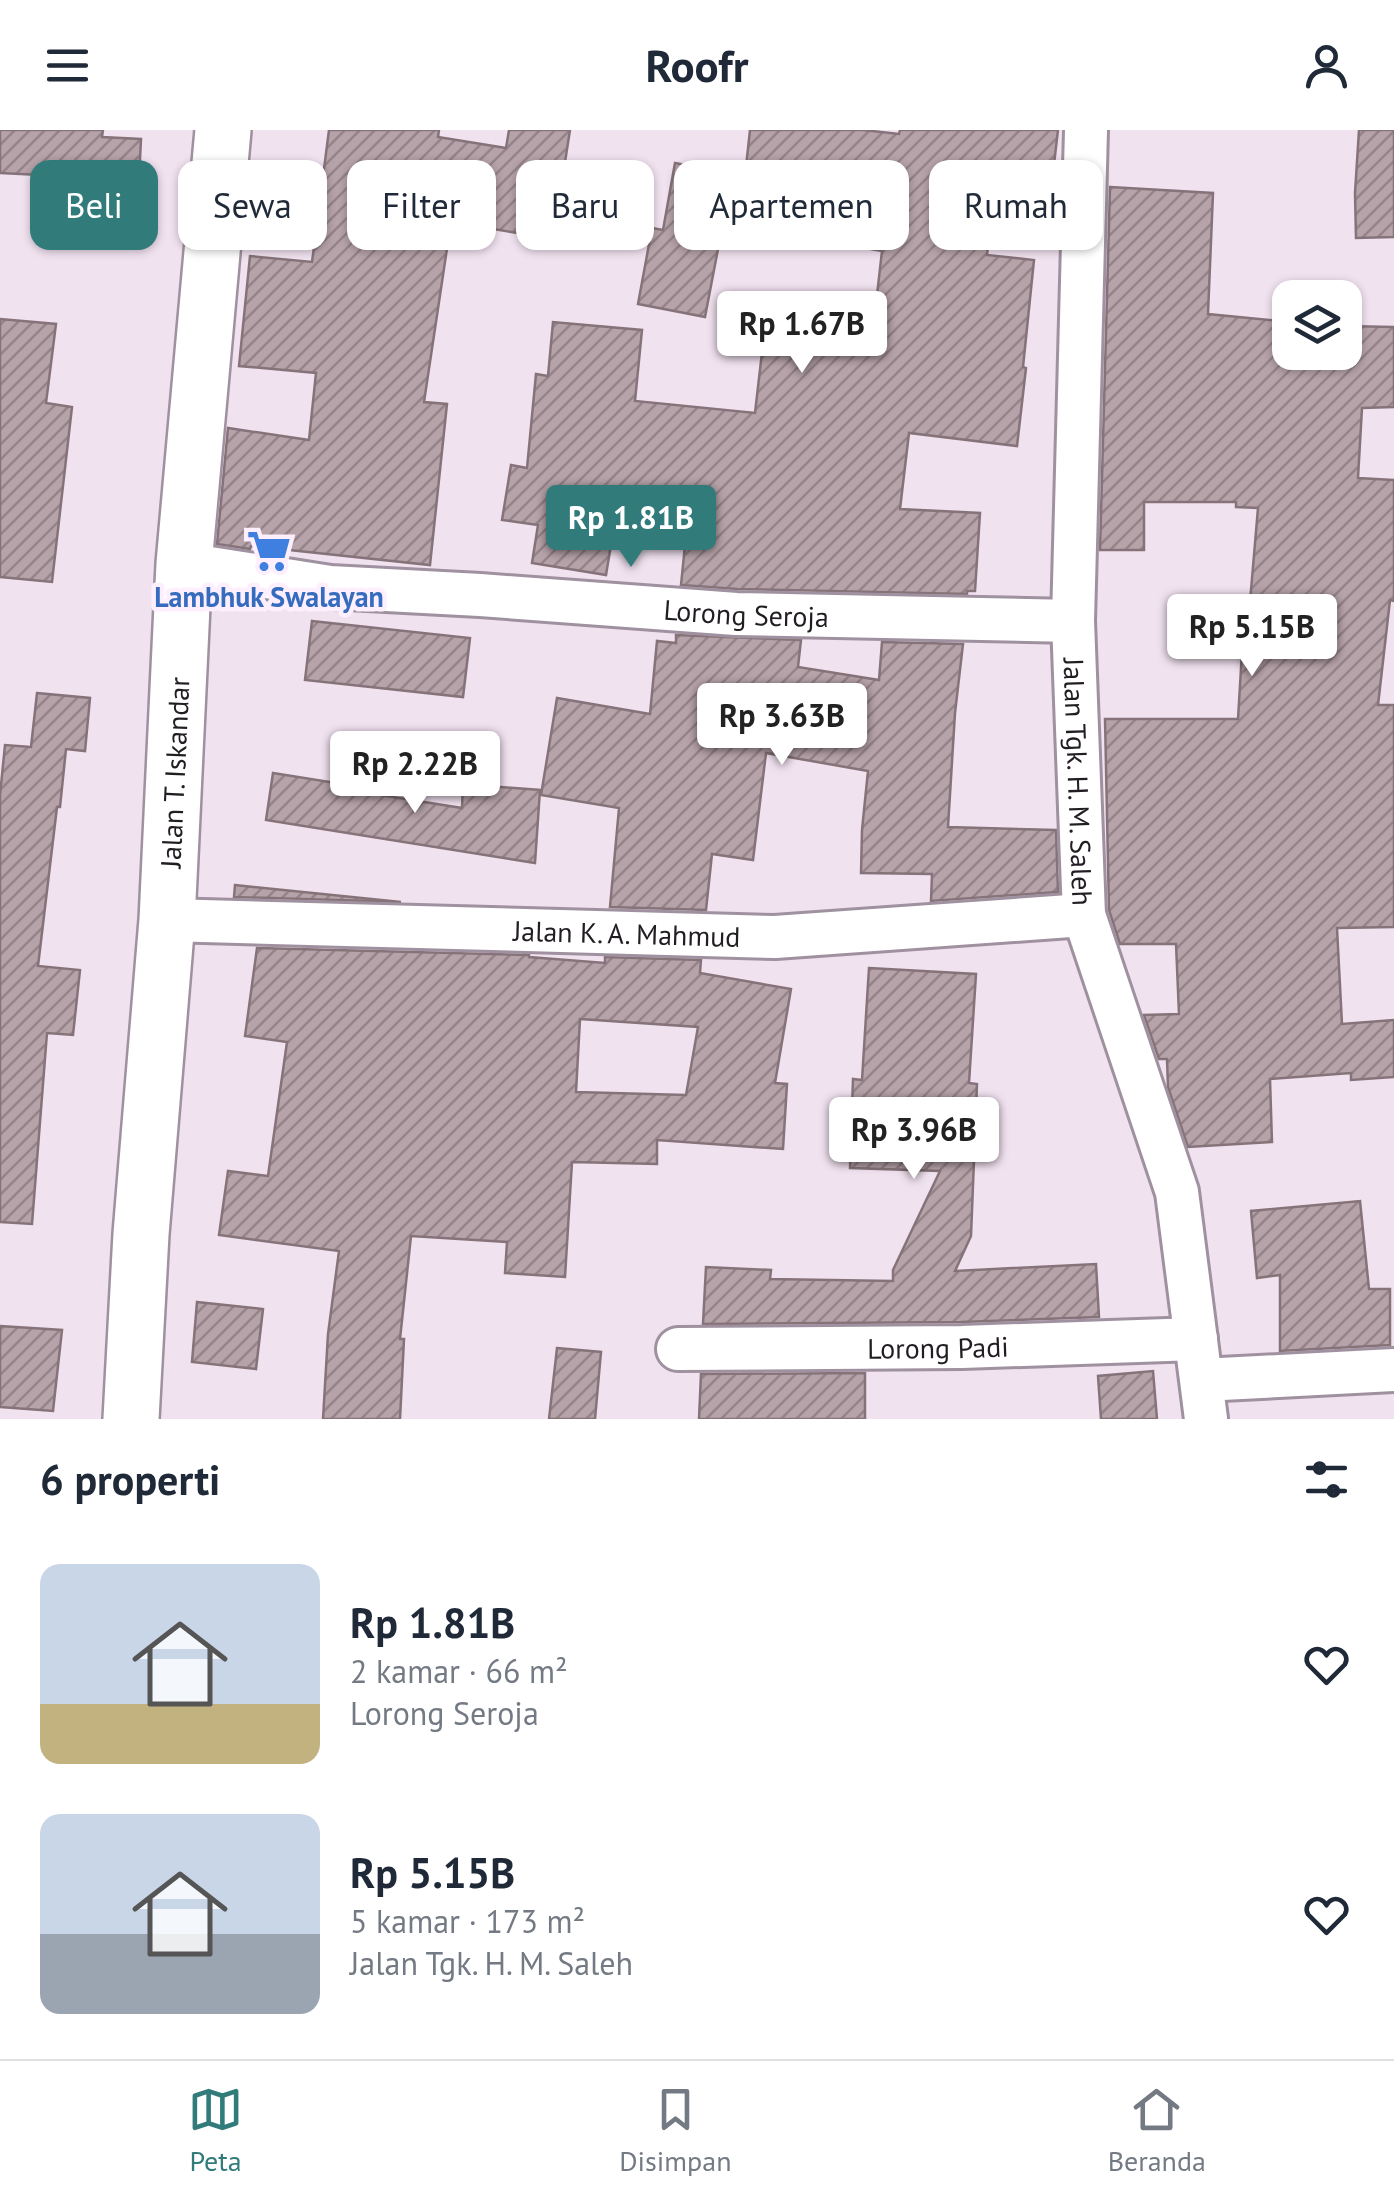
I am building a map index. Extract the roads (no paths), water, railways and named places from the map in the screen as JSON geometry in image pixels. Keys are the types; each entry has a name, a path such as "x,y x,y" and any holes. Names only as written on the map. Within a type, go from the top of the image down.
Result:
{"street":[{"name":"Jalan T. Iskandar","path":"131,1419 141,1234 167,920 184,564 223,130"},
{"name":"Jalan Tgk. H. M. Saleh","path":"1086,130 1073,621 1084,914 1178,1192 1201,1379"},
{"name":"Lorong Seroja","path":"184,564 330,587 736,614 1073,621"},
{"name":"Jalan K. A. Mahmud","path":"167,920 775,937 1084,914"},
{"name":"Lorong Padi","path":"678,1348 962,1347 1201,1379 1394,1370"}],"place":[{"name":"Lambhuk Swalayan","path":"269,551"}]}
